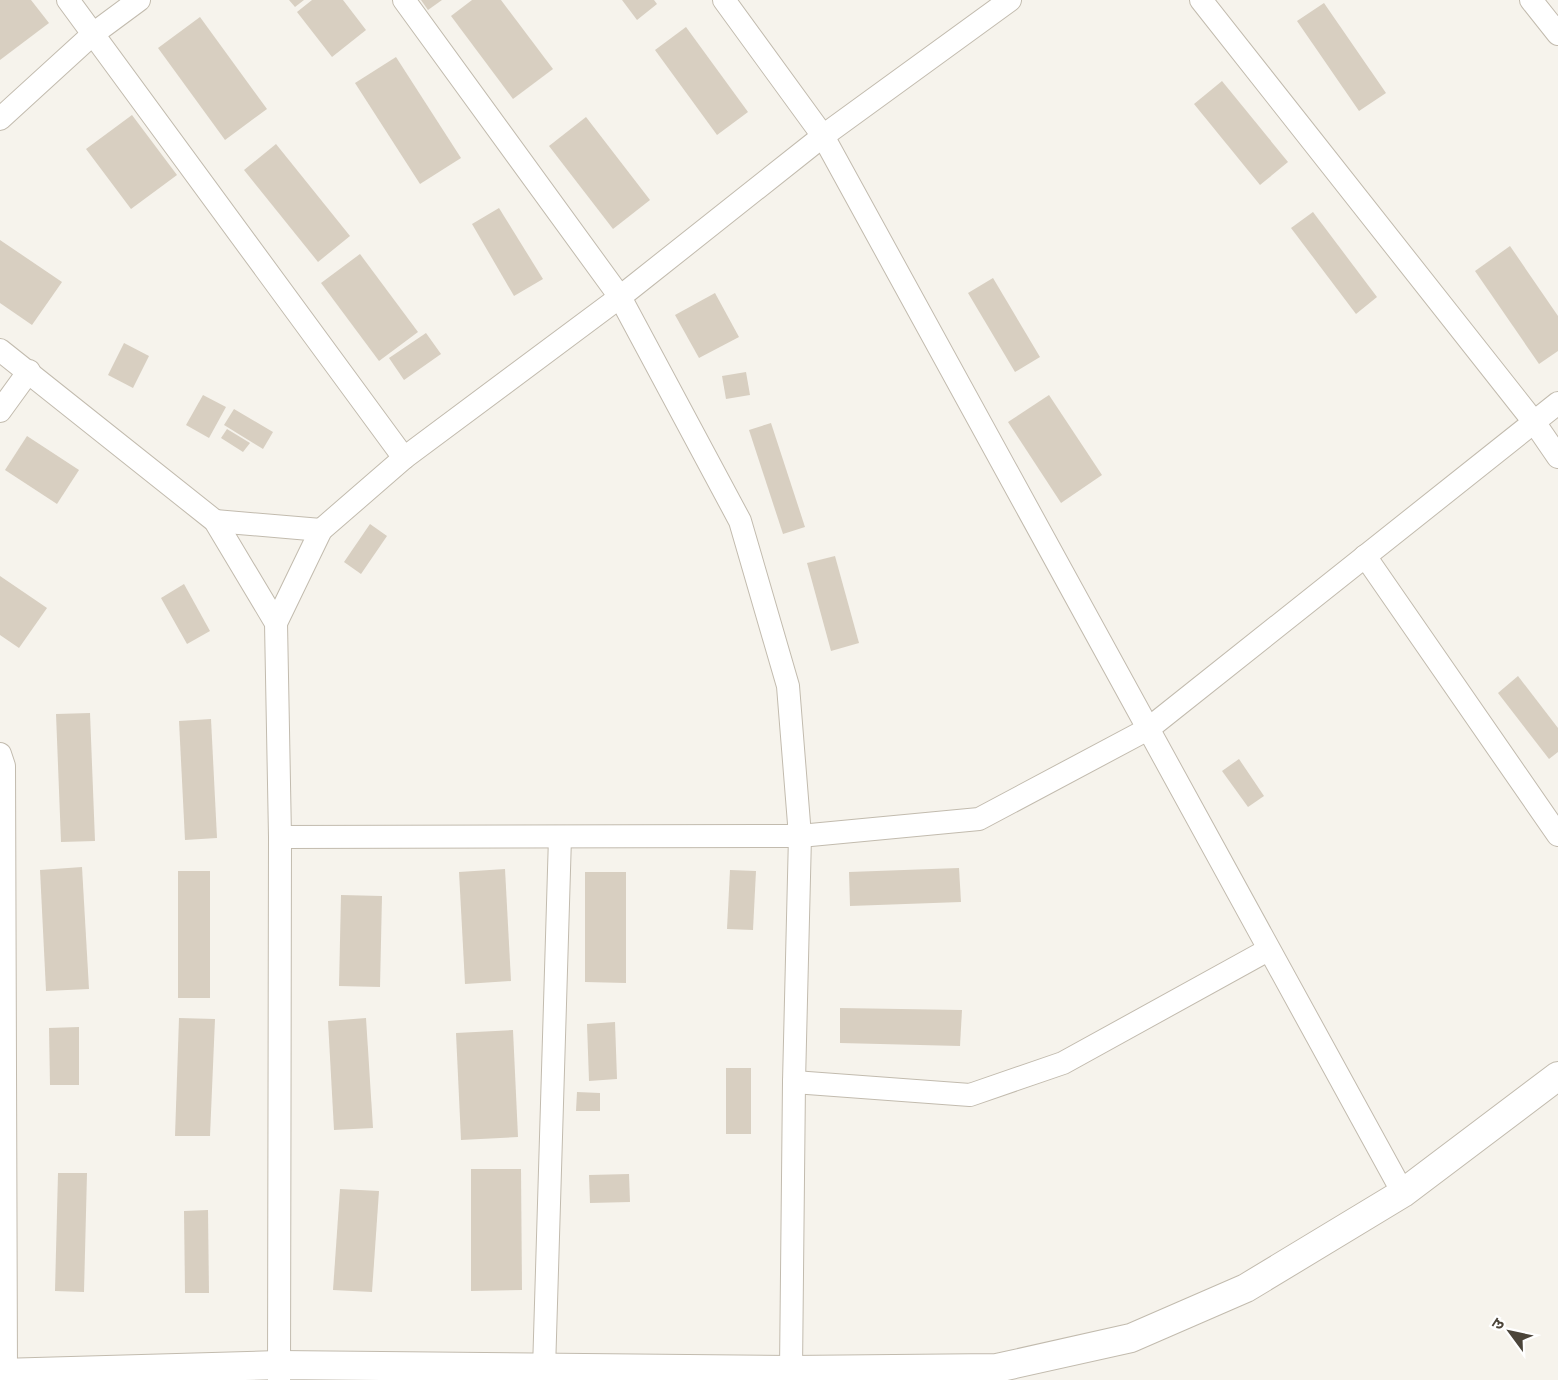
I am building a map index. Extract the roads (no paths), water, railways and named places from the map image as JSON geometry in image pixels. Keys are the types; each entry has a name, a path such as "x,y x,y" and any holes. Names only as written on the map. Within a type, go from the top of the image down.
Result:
{"street":[{"path":"68,0 404,458"},
{"path":"0,119 93,34 139,0"},
{"path":"404,0 620,297 740,521 788,686 800,836 794,1082 791,1370"},
{"path":"724,0 823,136 1403,1193"},
{"path":"279,1373 280,837 276,623 321,530 404,458 620,297 823,136 1010,0"},
{"path":"1201,0 1534,422 1558,457"},
{"path":"1531,0 1558,34"},
{"path":"0,350 215,520 276,623"},
{"path":"0,411 29,371"},
{"path":"280,837 800,836 979,819 1148,729 1558,403"},
{"path":"215,520 321,530"},
{"path":"1365,556 1558,836"},
{"path":"0,754 4,766 3,1373 997,1368 1131,1338 1246,1288 1403,1193 1558,1076"},
{"path":"544,1370 560,837"},
{"path":"794,1082 970,1095 1063,1063 1268,950"}]}
